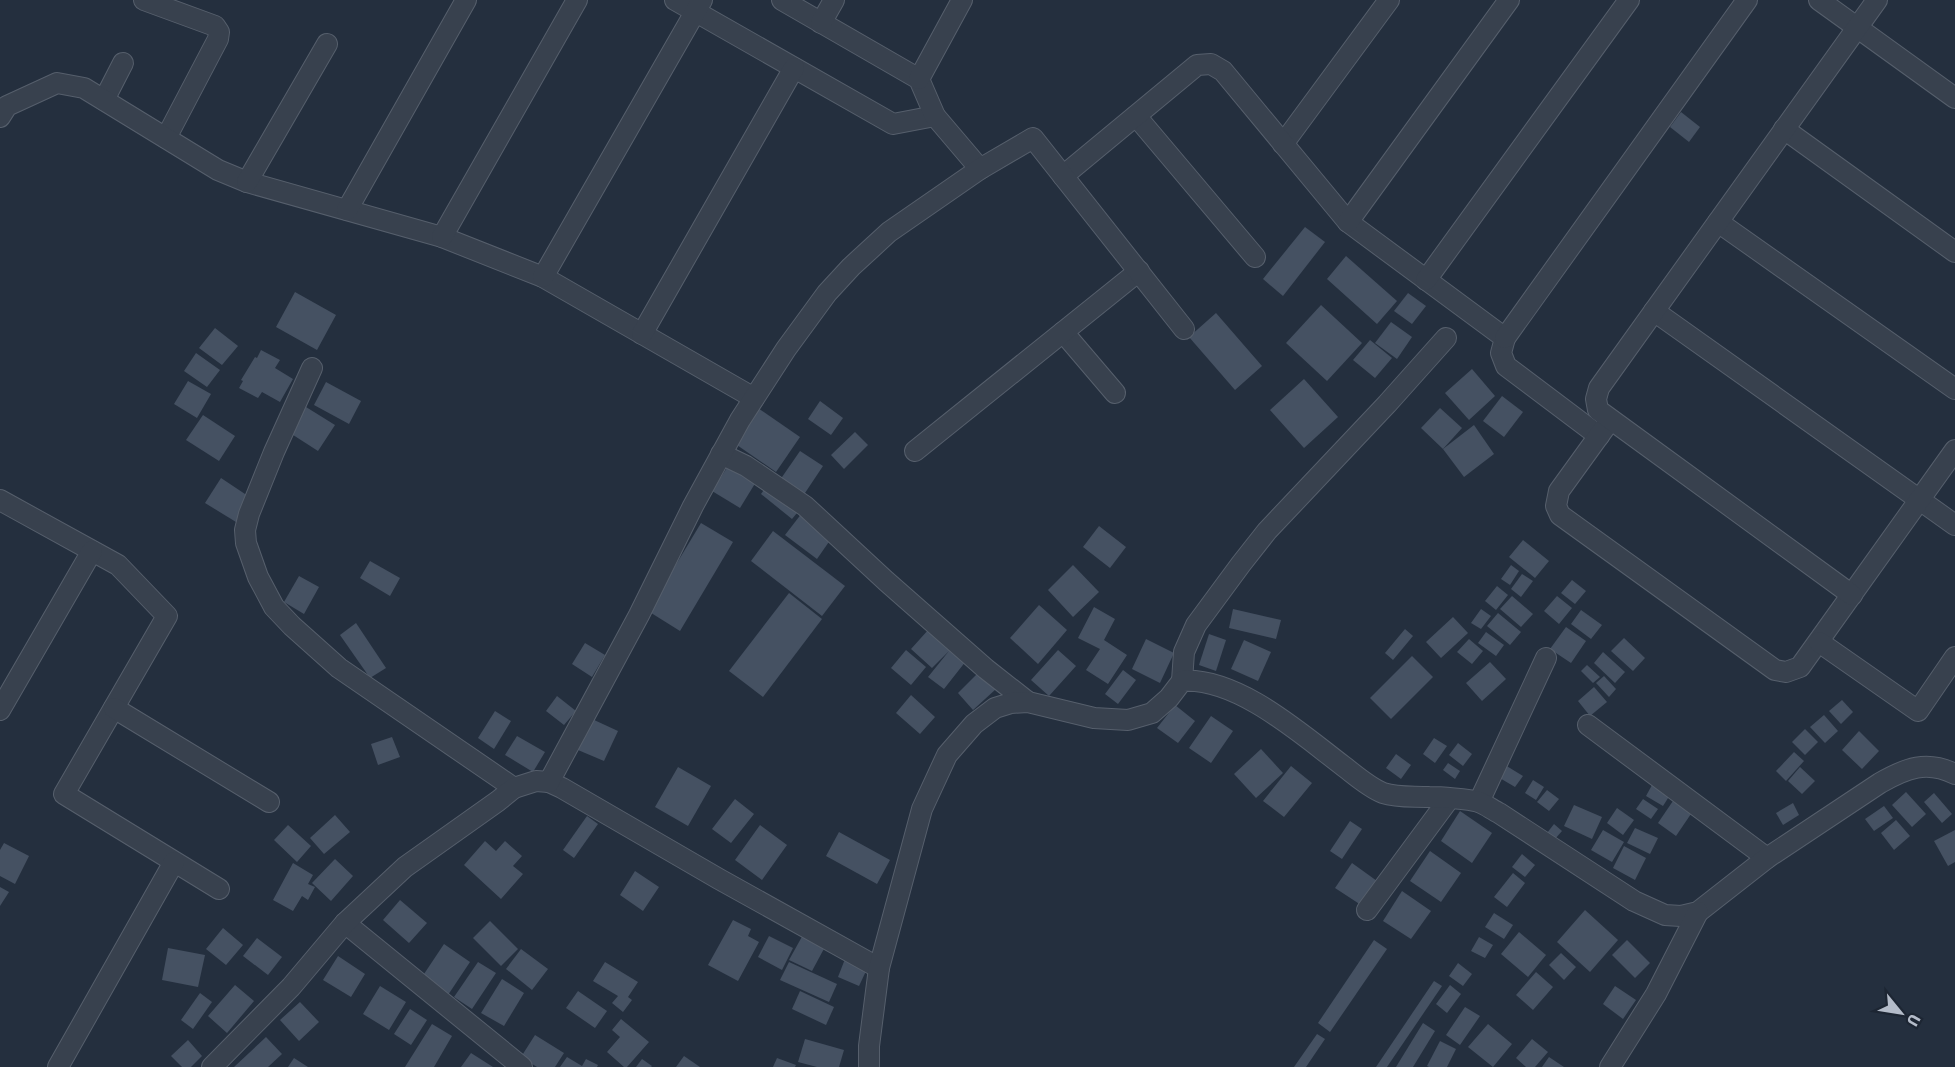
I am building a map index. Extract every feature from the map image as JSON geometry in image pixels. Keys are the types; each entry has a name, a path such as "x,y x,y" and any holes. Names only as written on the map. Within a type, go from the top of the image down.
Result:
{"street":[{"path":"144,0 215,26 219,32 218,39 165,138"},
{"path":"347,210 466,0"},
{"path":"442,237 577,0"},
{"path":"675,0 699,6 794,68 893,124 935,116"},
{"path":"782,0 919,79 935,116 980,169"},
{"path":"821,23 834,0"},
{"path":"919,79 962,0"},
{"path":"1283,144 1389,0"},
{"path":"1348,222 1509,0"},
{"path":"1426,280 1629,0"},
{"path":"1599,436 1506,366 1501,353 1505,338 1747,0"},
{"path":"1819,0 1955,98"},
{"path":"1852,595 1598,410 1596,399 1599,388 1877,0"},
{"path":"543,277 699,6"},
{"path":"248,182 327,44"},
{"path":"104,100 123,63"},
{"path":"1063,176 1197,65 1211,64 1223,71 1348,222 1505,338"},
{"path":"642,334 794,68"},
{"path":"0,117 8,106 57,83 84,88 218,170 248,182 442,237 543,277 754,398"},
{"path":"1136,116 1254,257"},
{"path":"1784,129 1955,252"},
{"path":"549,782 740,420 786,349 827,292 889,232 980,169 1033,138 1184,329"},
{"path":"1718,222 1955,389"},
{"path":"915,451 1139,271"},
{"path":"1654,311 1955,525"},
{"path":"1063,332 1115,393"},
{"path":"868,1067 879,968 922,809 947,755 974,724 995,708 1011,703 1028,702 1094,718 1128,720 1152,713 1169,698 1182,681 1184,652 1196,625 1267,531 1388,404 1446,338"},
{"path":"312,368 249,514 245,530 246,543 258,577 274,607 339,668 514,788"},
{"path":"1611,419 1559,491 1556,506 1560,515 1775,670 1786,672 1800,667 1955,450"},
{"path":"722,454 754,471 805,506 986,669 1028,702"},
{"path":"1,504 118,565 167,616 64,794 219,889"},
{"path":"0,710 92,552"},
{"path":"1819,642 1918,711 1955,657"},
{"path":"1479,802 1546,658"},
{"path":"1182,681 1195,680 1213,684 1259,704 1366,783 1382,792 1398,797 1430,797 1479,802 1634,901 1665,915 1681,916 1698,912 1767,858 1898,772 1922,766 1942,768 1955,774"},
{"path":"114,708 269,802"},
{"path":"1588,725 1767,858"},
{"path":"212,1067 291,987 345,923 405,867 514,788 536,781 549,782 562,788 718,879 879,968"},
{"path":"1367,910 1449,799"},
{"path":"58,1067 174,862"},
{"path":"1610,1067 1656,994 1698,912"},
{"path":"345,923 522,1067"}],"building":[{"path":"1681,112 1700,127 1689,142 1670,127"},
{"path":"1305,227 1325,242 1283,296 1263,279"},
{"path":"1346,256 1397,301 1377,324 1327,279"},
{"path":"295,292 336,315 317,350 276,327"},
{"path":"1408,293 1426,306 1412,324 1394,311"},
{"path":"1321,305 1362,343 1327,381 1286,343"},
{"path":"1216,313 1262,366 1235,390 1189,337"},
{"path":"1391,322 1412,337 1397,359 1375,343"},
{"path":"215,328 238,346 222,365 199,348"},
{"path":"1370,340 1392,358 1375,378 1353,360"},
{"path":"261,350 280,360 275,368 293,379 280,402 262,392 258,398 239,388 243,381 241,380"},
{"path":"196,353 220,370 207,387 184,371"},
{"path":"1472,369 1495,396 1469,420 1445,393"},
{"path":"1304,379 1338,417 1304,448 1270,410"},
{"path":"188,381 211,394 197,418 174,404"},
{"path":"326,382 361,401 349,424 314,405"},
{"path":"1502,396 1523,412 1504,437 1483,421"},
{"path":"820,401 843,418 831,435 808,419"},
{"path":"306,407 335,425 318,451 290,433"},
{"path":"758,408 800,437 776,472 734,443"},
{"path":"1440,408 1462,428 1443,449 1421,428"},
{"path":"203,415 235,436 219,461 186,440"},
{"path":"1474,425 1494,454 1464,477 1443,449"},
{"path":"855,432 868,445 844,469 831,455"},
{"path":"800,451 823,466 803,496 780,480"},
{"path":"732,460 759,477 740,508 712,491"},
{"path":"221,478 251,498 236,522 205,503"},
{"path":"770,481 802,507 792,519 761,494"},
{"path":"802,513 833,536 817,559 785,535"},
{"path":"701,523 733,542 680,631 648,611"},
{"path":"1099,526 1126,547 1110,568 1083,547"},
{"path":"773,531 845,586 822,616 751,561"},
{"path":"1523,540 1549,561 1535,578 1509,557"},
{"path":"370,561 400,578 390,596 360,578"},
{"path":"1073,565 1099,592 1073,617 1048,590"},
{"path":"1511,565 1519,571 1510,585 1501,579"},
{"path":"1522,574 1533,581 1521,597 1511,589"},
{"path":"299,576 319,587 304,614 284,602"},
{"path":"1572,580 1586,591 1575,604 1561,593"},
{"path":"1497,586 1508,595 1496,610 1485,601"},
{"path":"789,593 822,619 763,697 729,671"},
{"path":"1512,596 1533,614 1521,627 1500,609"},
{"path":"1557,596 1572,608 1559,624 1544,611"},
{"path":"1039,605 1067,630 1038,664 1010,638"},
{"path":"1094,607 1115,619 1104,640 1127,655 1108,684 1086,670 1100,649 1078,638"},
{"path":"1233,609 1281,620 1276,639 1229,628"},
{"path":"1481,609 1491,616 1481,629 1471,623"},
{"path":"1581,610 1602,625 1591,639 1571,624"},
{"path":"1498,613 1521,632 1510,645 1487,626"},
{"path":"1453,617 1468,633 1441,658 1426,642"},
{"path":"356,623 386,668 370,678 340,635"},
{"path":"1566,627 1586,641 1571,663 1550,649"},
{"path":"929,629 966,661 944,689 928,677 949,651 932,668 911,649"},
{"path":"1405,629 1413,636 1393,660 1385,653"},
{"path":"1486,632 1504,645 1496,656 1478,643"},
{"path":"1209,634 1226,640 1216,671 1199,665"},
{"path":"1624,638 1645,658 1633,671 1611,651"},
{"path":"1146,639 1174,653 1160,683 1132,669"},
{"path":"1469,639 1483,651 1472,664 1457,652"},
{"path":"1244,640 1271,652 1258,681 1231,669"},
{"path":"585,643 605,655 592,677 572,664"},
{"path":"906,650 926,667 911,685 891,668"},
{"path":"1058,650 1076,666 1049,696 1031,680"},
{"path":"1603,652 1625,672 1615,683 1594,663"},
{"path":"1412,656 1433,677 1391,719 1370,698"},
{"path":"1490,662 1506,679 1482,701 1466,683"},
{"path":"1587,665 1600,677 1593,683 1581,671"},
{"path":"1123,670 1136,680 1118,704 1105,694"},
{"path":"979,672 996,689 973,710 958,693"},
{"path":"1604,676 1616,689 1609,697 1596,683"},
{"path":"1594,687 1607,702 1590,716 1578,701"},
{"path":"911,695 935,717 920,734 896,713"},
{"path":"557,696 576,711 564,725 546,711"},
{"path":"1842,700 1853,712 1841,724 1829,711"},
{"path":"1175,705 1195,721 1178,743 1157,728"},
{"path":"495,711 511,721 494,749 478,738"},
{"path":"1824,715 1838,731 1825,743 1810,727"},
{"path":"1211,716 1233,731 1211,763 1189,748"},
{"path":"592,719 618,731 604,761 578,750"},
{"path":"1805,729 1818,742 1805,755 1792,742"},
{"path":"1859,731 1879,751 1862,769 1842,750"},
{"path":"517,736 545,752 533,772 505,755"},
{"path":"392,737 400,757 378,765 371,744"},
{"path":"1434,738 1447,746 1435,763 1423,754"},
{"path":"1458,743 1472,754 1463,766 1449,755"},
{"path":"1261,749 1283,773 1256,798 1234,774"},
{"path":"1794,752 1804,761 1786,781 1776,771"},
{"path":"1396,754 1411,765 1401,779 1386,768"},
{"path":"1448,763 1460,771 1455,779 1443,770"},
{"path":"1505,765 1523,776 1515,787 1498,777"},
{"path":"1291,766 1312,783 1284,817 1263,801"},
{"path":"678,767 711,786 688,826 655,807"},
{"path":"1800,767 1815,781 1802,794 1788,781"},
{"path":"1533,780 1544,787 1536,800 1525,793"},
{"path":"1652,785 1670,795 1663,806 1646,796"},
{"path":"1547,790 1559,799 1549,811 1537,802"},
{"path":"1906,792 1926,814 1912,827 1892,805"},
{"path":"1934,793 1952,814 1942,823 1924,802"},
{"path":"1677,795 1695,808 1676,836 1658,823"},
{"path":"735,799 754,814 731,843 712,829"},
{"path":"1643,799 1658,809 1651,819 1636,809"},
{"path":"1793,803 1799,815 1783,825 1776,813"},
{"path":"1574,805 1602,817 1592,839 1564,826"},
{"path":"1884,806 1893,818 1874,831 1865,819"},
{"path":"1617,808 1634,820 1623,835 1607,823"},
{"path":"1460,811 1492,833 1472,863 1441,841"},
{"path":"335,815 350,832 324,854 310,838"},
{"path":"587,816 598,824 574,858 563,850"},
{"path":"1896,820 1910,836 1894,850 1881,833"},
{"path":"1350,821 1362,829 1342,859 1330,851"},
{"path":"1554,824 1562,831 1555,839 1547,833"},
{"path":"288,825 311,846 297,862 274,840"},
{"path":"760,825 787,845 762,880 735,860"},
{"path":"1635,828 1658,838 1650,854 1627,843"},
{"path":"1603,830 1624,842 1612,862 1591,850"},
{"path":"1955,830 1955,862 1948,866 1934,841"},
{"path":"839,832 890,860 877,884 826,856"},
{"path":"485,841 496,851 505,841 522,856 513,866 523,874 501,899 464,865"},
{"path":"4,843 29,856 15,884 0,876 0,850"},
{"path":"1624,846 1646,858 1635,880 1613,868"},
{"path":"1430,851 1461,873 1441,902 1410,881"},
{"path":"1522,854 1535,865 1525,877 1512,867"},
{"path":"335,859 353,876 331,901 312,883"},
{"path":"293,863 313,875 308,884 315,887 308,900 302,896 293,911 273,900"},
{"path":"1352,863 1377,881 1361,905 1335,888"},
{"path":"635,871 659,887 643,911 620,895"},
{"path":"1513,873 1525,883 1507,907 1494,897"},
{"path":"0,887 9,892 0,906"},
{"path":"1402,891 1431,911 1411,939 1383,921"},
{"path":"400,900 427,923 409,943 383,920"},
{"path":"1585,910 1618,940 1590,972 1557,942"},
{"path":"1494,913 1513,925 1504,939 1485,927"},
{"path":"733,920 751,929 748,936 759,942 738,981 708,965"},
{"path":"490,921 518,949 501,966 473,938"},
{"path":"223,928 243,945 226,965 206,949"},
{"path":"1519,932 1546,955 1528,977 1501,954"},
{"path":"804,933 826,945 812,971 789,960"},
{"path":"769,936 793,948 782,970 758,957"},
{"path":"1479,937 1493,945 1485,958 1471,951"},
{"path":"257,938 282,957 268,975 243,956"},
{"path":"1374,940 1387,949 1330,1032 1318,1023"},
{"path":"1627,940 1650,963 1635,978 1612,955"},
{"path":"444,944 470,962 448,995 422,977"},
{"path":"168,948 205,955 198,987 162,980"},
{"path":"521,949 548,969 532,990 506,969"},
{"path":"1561,953 1576,967 1564,980 1549,965"},
{"path":"338,956 365,974 351,997 323,980"},
{"path":"845,959 867,969 859,986 838,977"},
{"path":"478,962 496,973 472,1009 454,997"},
{"path":"605,962 638,982 628,997 632,1000 623,1012 612,1003 618,996 593,981"},
{"path":"789,962 837,984 829,1002 780,980"},
{"path":"1458,963 1472,974 1463,986 1449,976"},
{"path":"1536,972 1553,987 1533,1010 1516,995"},
{"path":"502,979 524,993 504,1026 481,1013"},
{"path":"1434,981 1442,986 1387,1067 1376,1067"},
{"path":"235,985 254,1001 227,1033 208,1016"},
{"path":"1450,985 1461,994 1447,1013 1436,1004"},
{"path":"380,986 406,1002 389,1030 363,1014"},
{"path":"1615,986 1636,1000 1623,1019 1603,1004"},
{"path":"578,991 607,1011 595,1028 566,1008"},
{"path":"800,991 834,1007 826,1025 792,1009"},
{"path":"200,993 212,1002 193,1029 181,1020"},
{"path":"300,1002 319,1022 299,1041 280,1020"},
{"path":"1465,1007 1480,1016 1460,1045 1446,1035"},
{"path":"410,1009 427,1020 411,1045 394,1034"},
{"path":"621,1019 649,1042 627,1067 607,1052 620,1037 612,1030"},
{"path":"1423,1023 1435,1031 1413,1067 1396,1067"},
{"path":"432,1024 452,1036 434,1067 405,1067"},
{"path":"1488,1024 1512,1044 1493,1067 1468,1047"},
{"path":"1317,1034 1325,1039 1306,1067 1294,1067"},
{"path":"535,1035 564,1053 555,1067 537,1067 521,1057"},
{"path":"266,1037 282,1054 268,1067 234,1067"},
{"path":"805,1039 844,1050 839,1067 817,1067 798,1062"},
{"path":"1532,1039 1548,1052 1535,1067 1526,1067 1516,1058"},
{"path":"188,1040 202,1056 191,1067 182,1067 171,1056"},
{"path":"1440,1041 1456,1049 1447,1067 1429,1067 1427,1066"},
{"path":"471,1053 493,1067 461,1067"},
{"path":"684,1056 700,1067 676,1067"},
{"path":"567,1057 582,1066 586,1059 598,1065 597,1067 560,1067"},
{"path":"1549,1057 1564,1067 1542,1067"},
{"path":"294,1058 308,1067 288,1067"},
{"path":"777,1058 796,1065 795,1067 773,1067"},
{"path":"642,1059 652,1066 636,1067"}]}
